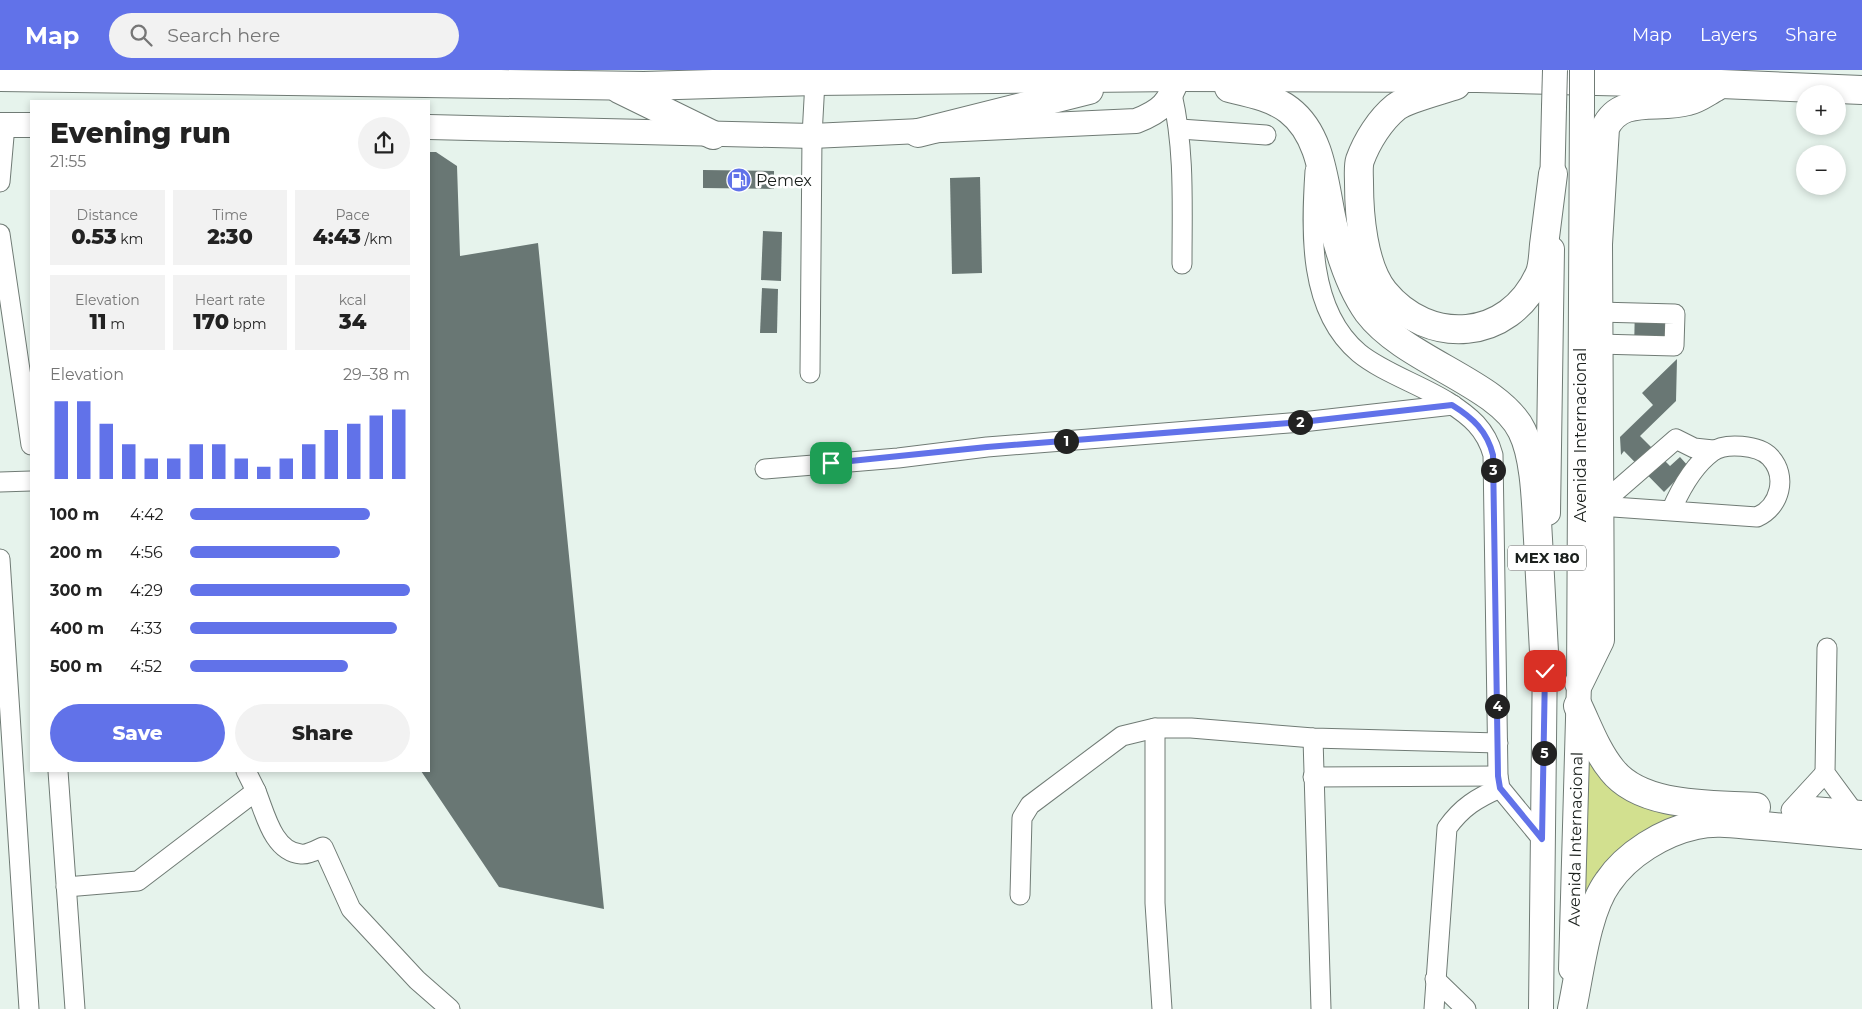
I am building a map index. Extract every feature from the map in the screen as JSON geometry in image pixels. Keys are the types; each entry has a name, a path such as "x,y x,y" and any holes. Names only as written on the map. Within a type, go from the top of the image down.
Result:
{"highway":[{"path":"0,77 611,85 815,81 1132,79 1181,84 1277,102 1302,123 1317,150 1341,255 1351,280 1368,311 1384,330 1408,348 1476,387 1511,414 1523,432 1535,480 1545,671"},
{"path":"1181,84 1477,78 1721,84 1862,90"},
{"path":"1477,78 1397,106 1375,129 1360,162 1361,232 1383,291 1401,310 1426,324 1461,330 1485,326 1508,316 1524,299 1540,274 1553,174"},
{"path":"918,132 1132,79"},
{"path":"1721,84 1689,101 1620,108 1610,117 1605,128 1600,215 1598,312 1600,640 1578,695 1612,771 1636,789 1662,799 1791,810 1860,822"},
{"path":"611,85 713,135"},
{"path":"1571,1009 1586,938 1597,904 1608,882 1633,856 1666,835 1696,825 1723,823 1860,822"}],"main road":[{"name":"Avenida Internacional","path":"1541,1009 1542,839 1555,70"},
{"name":"Avenida Internacional","path":"1571,1009 1578,695 1582,70"},
{"path":"430,127 812,136 1136,121 1156,114 1181,84"},
{"path":"3,125 30,125"}],"street":[{"path":"810,373 812,136 815,81"},
{"path":"1181,84 1182,264"},
{"path":"0,182 3,125"},
{"path":"1180,129 1266,135"},
{"path":"1317,150 1313,198 1314,249 1320,286 1335,324 1360,353 1470,416 1489,439 1493,455 1499,782 1542,839"},
{"path":"0,234 30,438"},
{"path":"1598,312 1675,314 1674,346 1598,344"},
{"path":"765,469 987,447 1302,422 1452,405"},
{"path":"1676,439 1694,448 1713,450 1731,446 1755,450 1769,456 1779,471 1780,490 1775,501 1766,513 1757,517 1599,506 1676,439"},
{"path":"1671,511 1690,475 1713,450"},
{"path":"0,482 30,481"},
{"path":"0,559 29,1009"},
{"path":"1827,648 1825,773 1860,822"},
{"path":"1020,895 1022,818 1030,805 1122,736 1155,728 1191,728 1313,738 1498,743"},
{"path":"1155,728 1155,904 1162,1009"},
{"path":"1313,738 1321,1009"},
{"path":"58,772 75,1009"},
{"path":"246,772 278,843 289,851 302,855 323,847 351,909 417,980 450,1009"},
{"path":"1791,810 1825,773"},
{"path":"1313,777 1499,782"},
{"path":"1434,1009 1447,828 1459,812 1499,782"},
{"path":"66,888 138,881 256,791"},
{"path":"1435,978 1466,1009"}],"green space":[{"path":"1587,753 1708,812 1584,903"}],"building":[{"path":"430,152 436,152 457,166 460,256 538,243 604,909 499,887 422,772 430,772"},
{"name":"Pemex","path":"703,170 774,171 774,189 703,188"},
{"path":"980,177 982,273 952,274 950,178"},
{"name":"Pemex","path":"763,231 782,232 781,281 761,280"},
{"path":"762,288 778,289 777,333 760,333"},
{"path":"1635,303 1667,304 1665,353 1634,353"},
{"path":"1677,359 1676,401 1640,436 1670,466 1680,457 1689,467 1664,492 1624,451 1621,455 1620,437 1653,405 1642,393"}],"place":[{"name":"Pemex","path":"739,180"}],"route":[{"path":"831,463 898,458 987,447 1302,422 1452,405 1470,416 1489,439 1493,455 1498,776 1500,788 1542,839 1545,671"}]}
